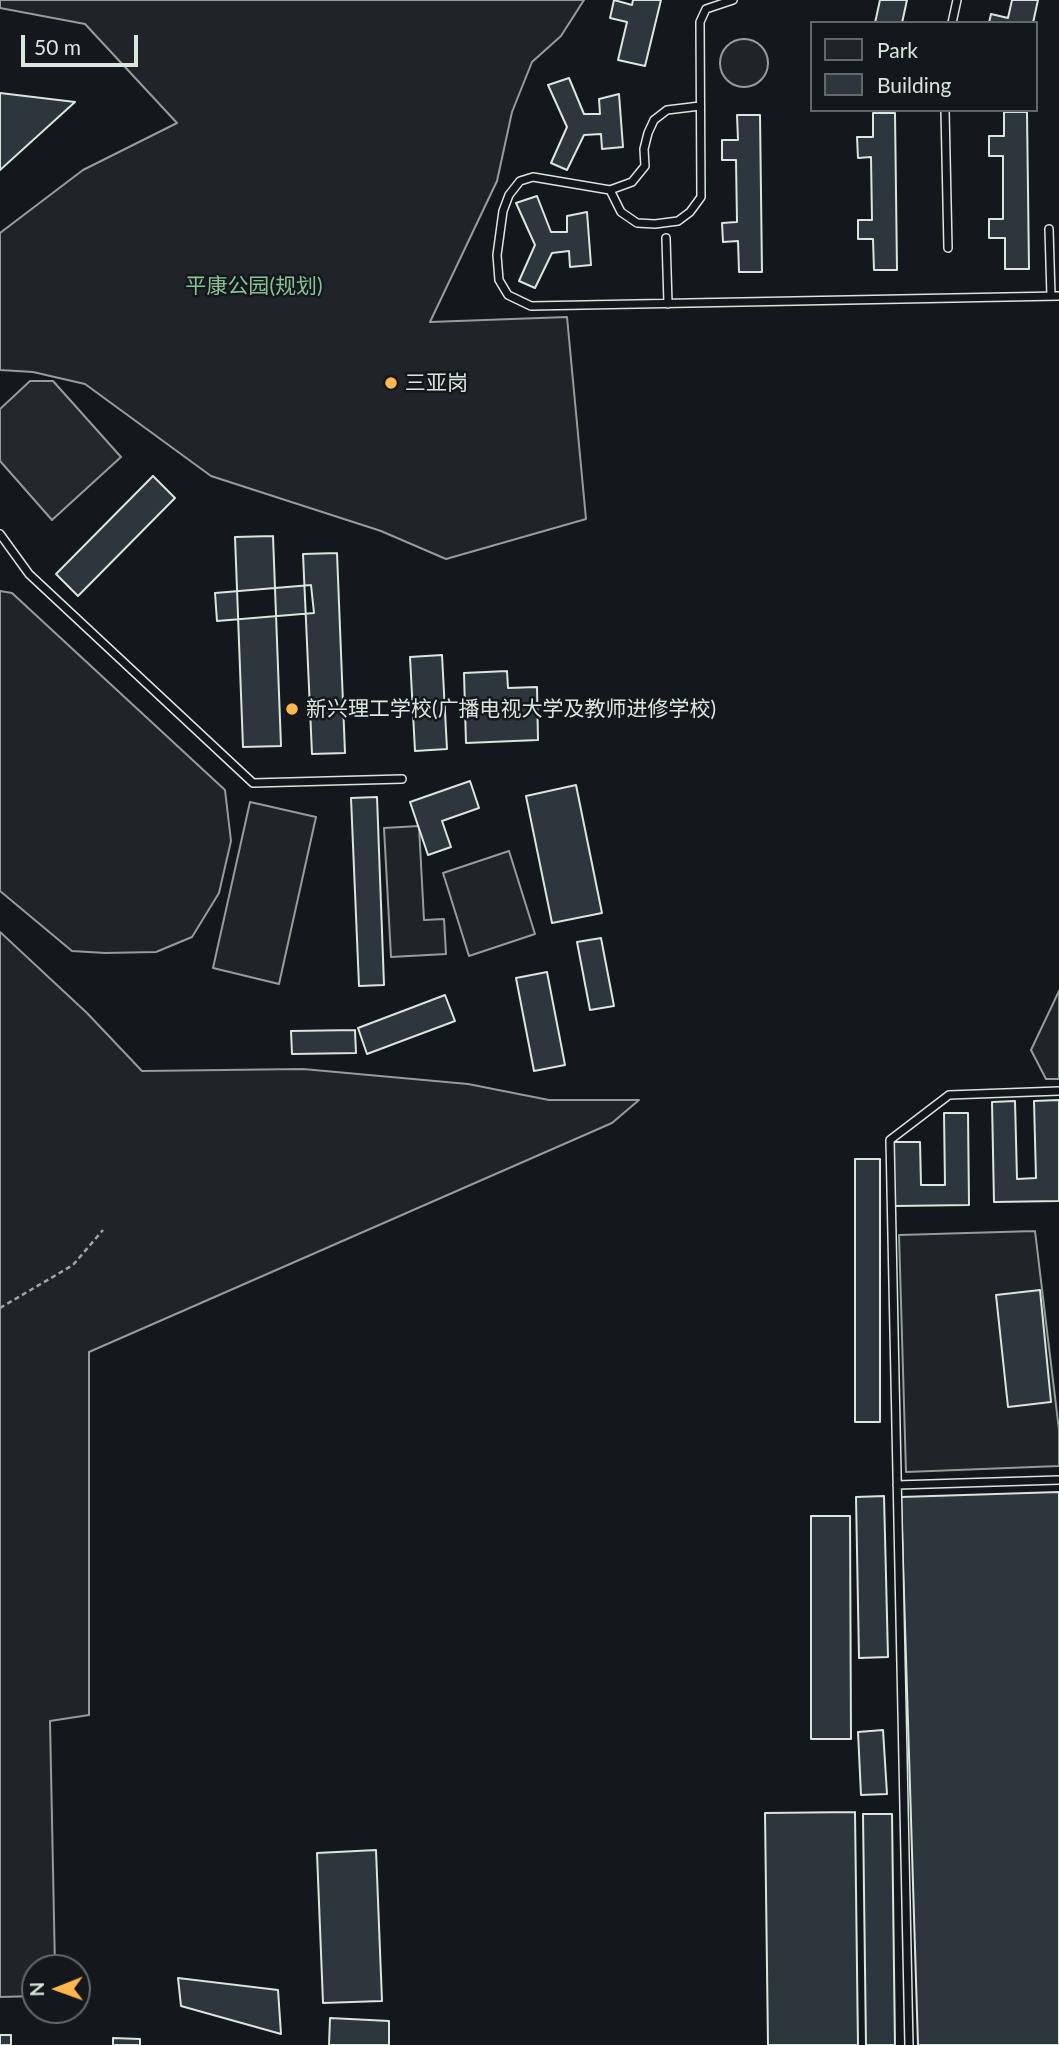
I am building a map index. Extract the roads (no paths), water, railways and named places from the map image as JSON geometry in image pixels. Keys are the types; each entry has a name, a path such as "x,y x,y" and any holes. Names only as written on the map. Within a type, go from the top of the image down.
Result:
{"lane":[{"path":"610,190 621,212 636,223 678,221 691,212 701,197 700,22 706,9 733,0"},
{"path":"952,21 957,0"},
{"path":"700,106 667,110 654,120 644,149 645,166 632,181 610,190 533,177 520,181 509,195 503,211 497,255 499,280 508,295 531,306 1055,296 1049,229"},
{"path":"945,112 947,248"},
{"path":"667,238 668,304"},
{"path":"0,534 29,574 253,783 402,779"},
{"path":"909,2045 890,1140 949,1095 1059,1091"},
{"path":"897,1485 1059,1480"}],"place":[{"name":"三亚岗","path":"391,383"},
{"name":"新兴理工学校(广播电视大学及教师进修学校)","path":"292,709"}],"park label":[{"name":"平康公园(规划)","path":"254,286"}]}
